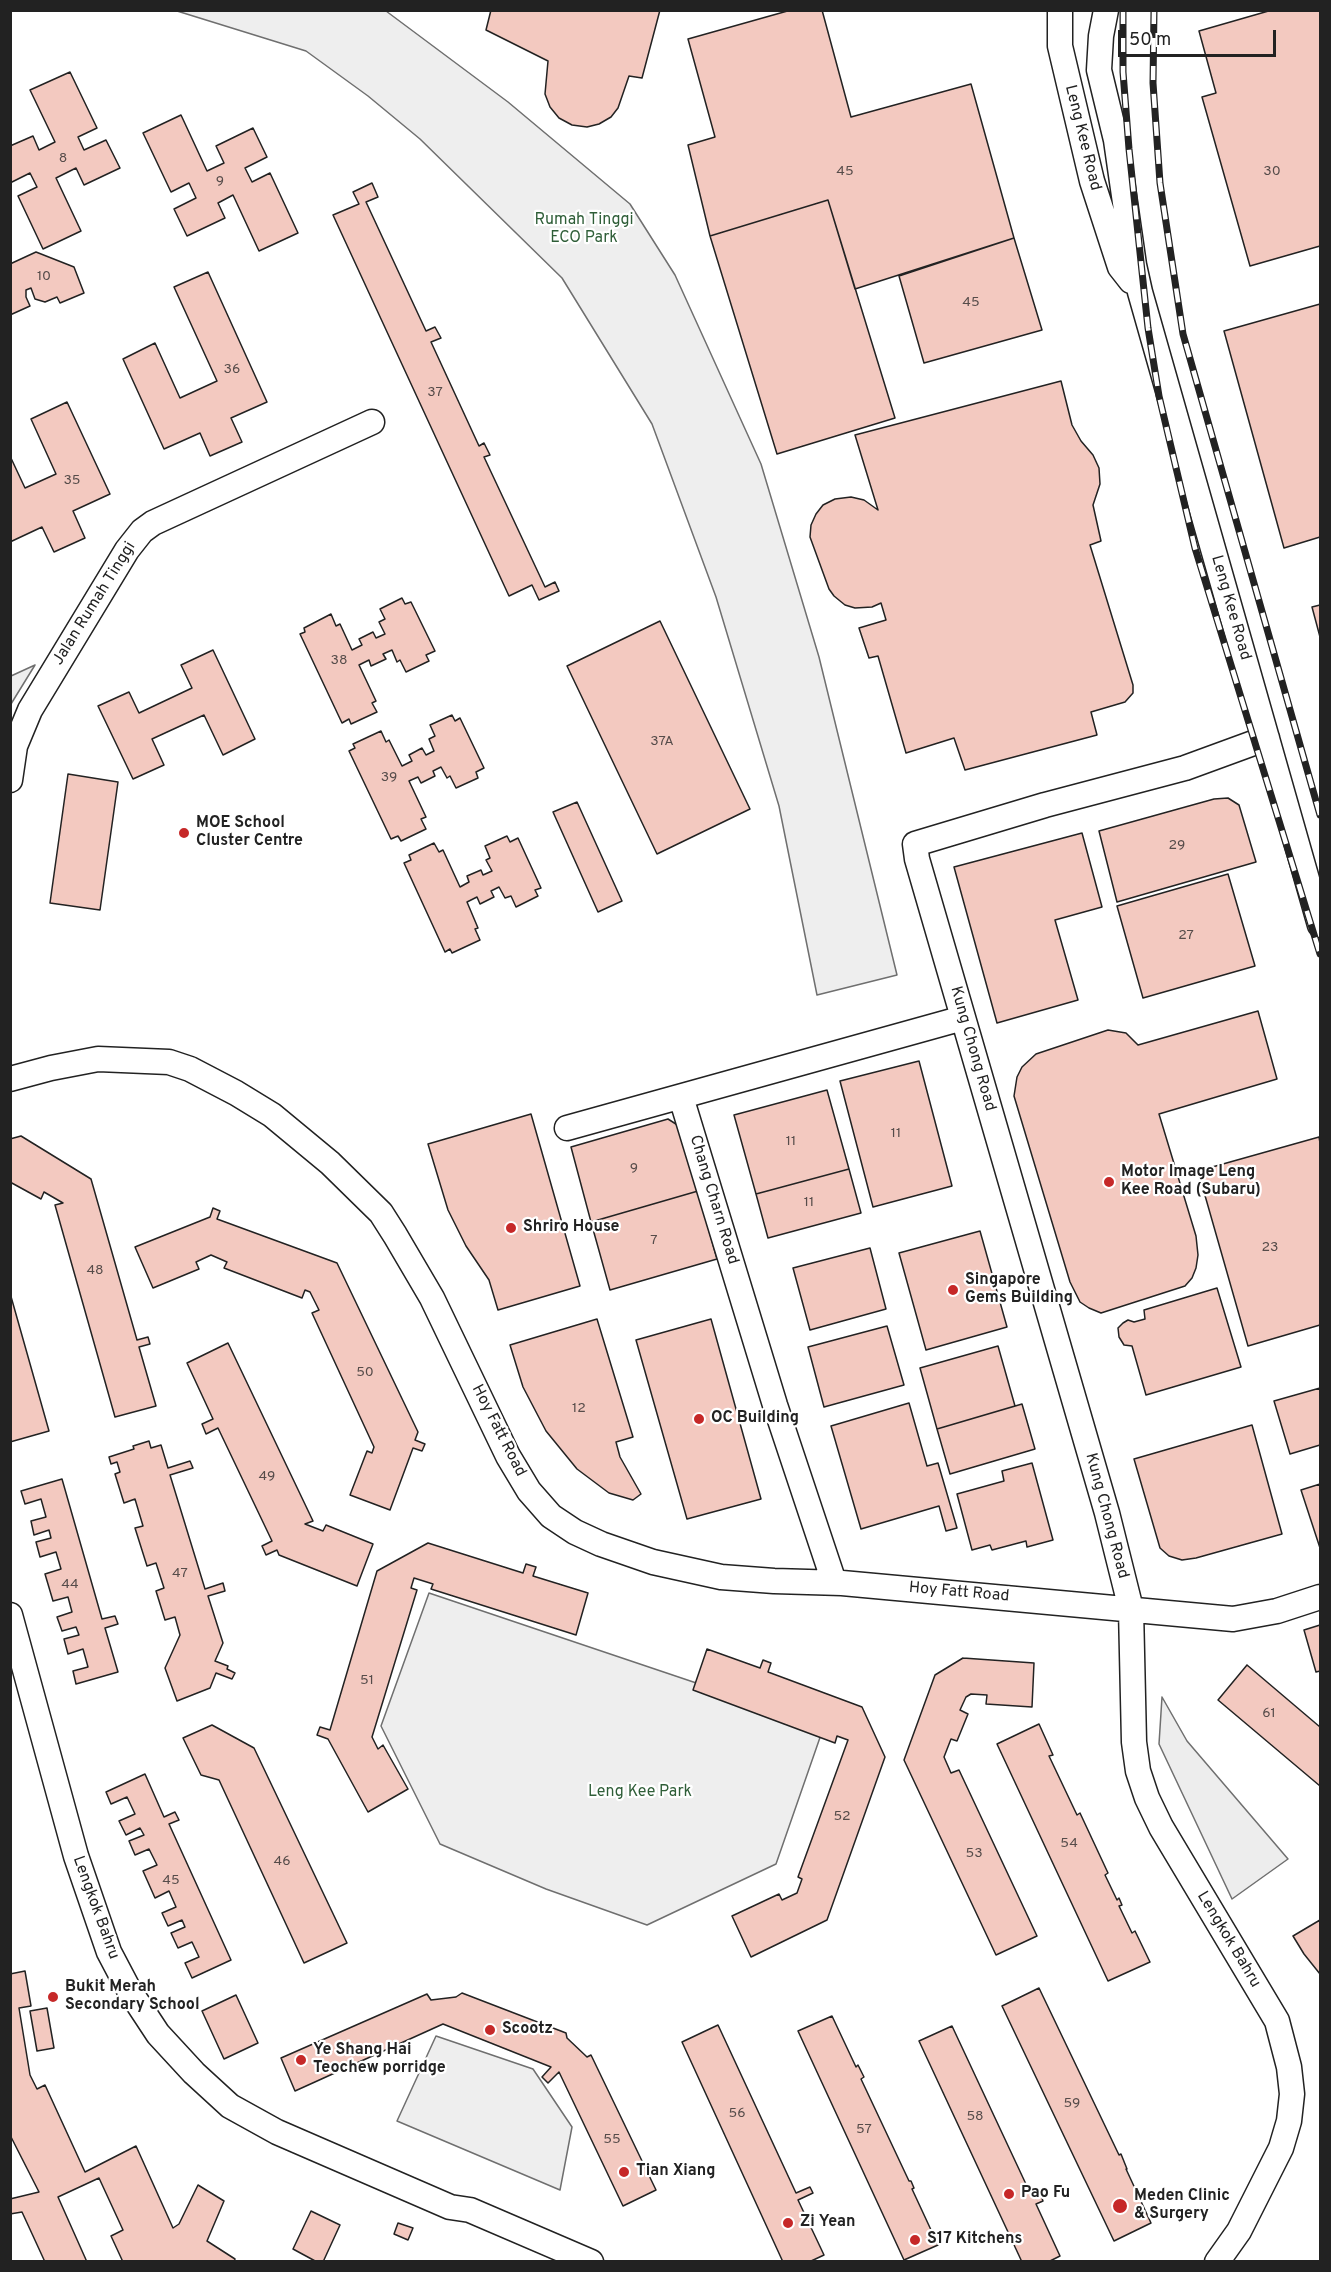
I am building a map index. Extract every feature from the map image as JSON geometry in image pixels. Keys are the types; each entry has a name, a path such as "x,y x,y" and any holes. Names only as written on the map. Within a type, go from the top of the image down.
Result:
{"street":[{"name":"Leng Kee Road","path":"1060,10 1060,46 1092,181 1120,267 1140,292"},
{"name":"Leng Kee Road","path":"1106,10 1101,36 1100,70 1116,140 1140,292 1320,925"},
{"name":"Jalan Rumah Tinggi","path":"10,780 15,746 30,710 127,549 142,531 160,519 372,422"},
{"name":"Kung Chong Road","path":"1131,1609 1107,1513 917,859 915,844 1034,808 1199,764 1267,738"},
{"path":"567,1128 963,1018"},
{"name":"Hoy Fatt Road","path":"12,1072 51,1068 98,1059 169,1062 190,1069 236,1093 272,1115 302,1139 347,1178 381,1214 400,1243 432,1298 508,1456 529,1491 550,1516 574,1532 601,1544 653,1562 721,1577 834,1582 1233,1618 1277,1611 1320,1597"},
{"name":"Chang Charn Road","path":"681,1097 770,1387 834,1582"},
{"name":"Lengkok Bahru","path":"1131,1609 1134,1742 1138,1771 1147,1798 1161,1827 1277,2021 1289,2067 1292,2094 1289,2121 1281,2148 1239,2231 1217,2262"},
{"name":"Lengkok Bahru","path":"10,1615 76,1856 109,1952 129,1990 158,2034 194,2073 230,2106 277,2132 450,2207 470,2210 591,2262"},
{"name":"Lengkok Bahru","path":"450,2207 465,2224 561,2262"}],"green space":[{"name":"Rumah Tinggi ECO Park","path":"177,11 386,11 508,102 630,204 675,275 761,464 819,657 897,975 817,995 779,806 716,597 652,424 562,278 420,139 368,96 306,51"},
{"path":"35,665 11,704 11,676"},
{"name":"Leng Kee Park","path":"429,1593 824,1726 776,1864 647,1925 546,1889 440,1844 381,1726"},
{"path":"436,2036 533,2069 572,2127 560,2190 397,2121"}],"shaded area":[{"path":"1162,1697 1187,1741 1288,1859 1232,1899 1159,1744"}],"building":[{"path":"491,10 660,10 642,78 629,76 618,108 611,117 599,124 587,127 572,125 559,118 550,107 545,94 548,61 486,30"},
{"path":"791,10 822,10 851,117 971,84 1014,238 855,289 828,200 710,236 688,145 715,137 688,39"},
{"path":"1272,10 1320,10 1320,246 1250,266 1202,97 1216,93 1199,31"},
{"path":"70,72 97,128 78,137 84,150 106,140 120,168 84,185 76,168 56,178 81,231 43,249 18,196 37,187 30,173 10,183 10,146 33,136 39,150 55,142 30,90"},
{"path":"181,115 207,171 224,163 216,146 253,128 267,157 245,168 252,182 270,173 298,233 259,251 233,195 218,203 225,218 187,236 174,209 196,198 189,183 171,192 143,133"},
{"path":"372,183 378,197 366,202 426,331 435,327 441,338 431,342 479,446 484,443 490,455 484,457 545,587 555,582 559,591 539,600 532,585 509,596 333,215 359,204 353,192"},
{"path":"828,200 895,418 777,454 710,236"},
{"path":"1014,238 1042,330 924,363 899,276"},
{"path":"36,252 74,267 84,293 60,303 57,297 45,302 35,299 31,288 26,290 30,306 10,315 10,264"},
{"path":"208,272 267,402 231,418 242,442 210,456 200,433 164,449 123,359 155,343 180,398 217,381 174,287"},
{"path":"1320,304 1320,537 1284,548 1224,331"},
{"path":"1061,381 1072,425 1081,441 1093,455 1099,468 1100,484 1093,505 1101,541 1090,545 1133,685 1133,693 1125,702 1091,712 1097,735 965,770 954,738 906,753 878,656 869,658 859,628 886,620 881,603 872,607 855,608 845,605 834,596 829,589 810,537 811,525 823,505 835,499 851,497 864,500 878,510 855,435"},
{"path":"67,402 110,494 73,511 85,538 54,552 42,527 10,542 10,456 25,488 56,474 31,419"},
{"path":"402,598 405,604 411,602 435,651 426,655 429,661 406,672 400,660 397,662 392,650 383,654 386,659 371,666 369,660 359,665 376,701 372,703 377,712 351,724 349,719 342,723 300,634 305,632 304,628 331,614 336,626 340,624 352,650 362,645 359,639 373,632 376,638 385,634 379,622 385,619 380,609"},
{"path":"1320,605 1320,637 1312,607"},
{"path":"660,621 750,809 657,854 567,666"},
{"path":"213,650 255,739 223,755 204,715 152,739 164,765 133,779 98,706 129,692 139,713 192,688 181,665"},
{"path":"452,715 455,721 460,718 484,768 476,772 478,778 456,788 450,776 447,778 441,767 433,771 435,776 421,783 418,777 409,781 426,817 421,819 426,829 401,841 398,836 391,839 349,751 355,748 353,744 381,731 386,742 389,740 402,766 412,761 409,755 422,748 426,755 434,751 429,739 435,736 430,725"},
{"path":"68,774 118,782 100,910 50,903"},
{"path":"1228,798 1239,805 1256,862 1117,902 1099,831 1214,799"},
{"path":"577,802 622,901 598,912 553,812"},
{"path":"1082,833 1102,907 1055,920 1078,1000 997,1023 954,867"},
{"path":"507,836 510,842 518,838 541,888 535,890 538,896 516,907 511,896 505,898 499,887 491,891 494,897 480,904 477,897 467,902 478,928 475,929 480,940 452,953 450,949 445,952 404,863 411,860 409,855 434,843 439,852 443,850 460,887 469,882 467,876 481,870 483,875 492,871 486,860 490,858 485,846"},
{"path":"1228,874 1255,966 1143,998 1117,906"},
{"name":"Motor Image Leng Kee Road (Subaru)","path":"1258,1011 1277,1079 1159,1114 1196,1236 1198,1255 1192,1278 1185,1286 1101,1313 1089,1308 1080,1302 1070,1282 1014,1096 1017,1077 1022,1067 1036,1054 1108,1030 1126,1033 1138,1045"},
{"path":"919,1061 952,1186 873,1207 840,1081"},
{"path":"827,1090 849,1169 756,1194 734,1115"},
{"name":"Shriro House","path":"531,1114 580,1286 498,1310 489,1280 466,1246 448,1210 428,1144"},
{"path":"668,1119 679,1126 698,1191 591,1222 571,1147"},
{"path":"21,1136 91,1179 137,1340 148,1337 150,1344 139,1347 156,1406 115,1417 55,1205 63,1203 44,1192 41,1199 10,1182 10,1139"},
{"path":"1319,1137 1320,1325 1248,1346 1198,1171"},
{"path":"849,1169 861,1213 768,1238 756,1194"},
{"path":"698,1191 717,1259 610,1290 591,1222"},
{"path":"213,1208 220,1211 217,1219 337,1263 418,1432 415,1440 425,1444 422,1451 413,1448 390,1510 350,1495 367,1451 372,1453 374,1447 312,1313 319,1310 310,1292 305,1290 302,1298 224,1268 227,1262 211,1255 196,1262 199,1269 153,1288 135,1247 210,1217"},
{"name":"Singapore Gems Building","path":"980,1231 1007,1327 926,1350 899,1253"},
{"path":"870,1248 886,1309 810,1330 793,1268"},
{"path":"1217,1288 1241,1367 1146,1395 1132,1346 1124,1345 1119,1337 1118,1328 1128,1320 1134,1322 1145,1319 1144,1310"},
{"path":"10,1293 49,1431 10,1442"},
{"path":"597,1319 633,1437 616,1442 620,1457 641,1494 633,1500 609,1493 577,1469 546,1431 523,1387 510,1345"},
{"name":"OC Building","path":"711,1319 761,1499 687,1519 636,1340"},
{"path":"887,1326 904,1385 824,1407 808,1347"},
{"path":"228,1343 313,1521 305,1524 323,1531 326,1525 373,1544 357,1586 279,1555 277,1550 266,1555 262,1546 272,1541 218,1428 206,1434 202,1424 213,1419 187,1363"},
{"path":"998,1346 1015,1406 937,1429 920,1368"},
{"path":"1320,1388 1320,1445 1290,1454 1274,1401"},
{"path":"909,1403 927,1466 938,1463 957,1528 946,1531 939,1506 861,1529 831,1426"},
{"path":"1022,1404 1035,1449 950,1474 937,1429"},
{"path":"1252,1425 1282,1534 1196,1558 1182,1560 1169,1556 1160,1548 1134,1459"},
{"path":"149,1441 151,1448 161,1445 168,1468 190,1461 193,1468 170,1475 205,1589 223,1583 225,1591 208,1596 223,1643 215,1661 228,1666 227,1669 235,1673 232,1679 216,1673 210,1688 177,1701 165,1668 180,1635 175,1617 165,1620 156,1591 164,1588 156,1563 147,1566 135,1528 143,1526 135,1499 124,1503 115,1474 120,1472 117,1462 111,1464 109,1457 134,1449 133,1446"},
{"path":"1032,1463 1053,1540 1027,1547 1026,1541 992,1550 990,1545 972,1550 957,1494 1004,1481 1002,1471"},
{"path":"62,1479 102,1619 115,1616 118,1624 105,1628 118,1672 76,1684 73,1671 88,1667 83,1649 68,1654 64,1639 79,1635 76,1627 62,1631 57,1617 72,1612 68,1597 53,1601 45,1574 61,1569 56,1552 40,1557 36,1542 51,1538 49,1530 34,1535 31,1521 46,1517 41,1499 25,1504 21,1491"},
{"path":"1320,1484 1320,1548 1301,1490"},
{"path":"428,1543 523,1573 526,1564 536,1567 533,1576 588,1593 576,1635 431,1589 433,1584 414,1578 411,1588 417,1590 372,1737 378,1749 383,1745 408,1789 368,1812 328,1739 317,1735 320,1727 330,1730 377,1571"},
{"path":"1320,1625 1320,1671 1316,1672 1304,1630"},
{"path":"707,1649 760,1668 763,1660 771,1663 768,1672 862,1707 885,1757 827,1920 751,1957 732,1916 779,1894 782,1900 797,1893 802,1879 798,1877 848,1740 837,1736 835,1743 693,1690"},
{"path":"963,1658 1034,1663 1032,1707 986,1704 987,1695 971,1694 966,1697 960,1710 968,1714 957,1741 951,1739 944,1757 951,1773 959,1770 1037,1936 996,1955 904,1760 935,1675"},
{"path":"1247,1665 1320,1727 1320,1786 1218,1700"},
{"path":"1039,1724 1053,1755 1049,1756 1077,1815 1080,1813 1108,1873 1105,1875 1117,1900 1119,1898 1122,1905 1119,1906 1132,1933 1135,1931 1150,1962 1108,1981 997,1744"},
{"path":"212,1725 254,1748 347,1943 304,1963 219,1780 201,1775 183,1738"},
{"path":"145,1774 164,1817 175,1812 179,1820 169,1824 231,1960 192,1978 185,1963 199,1957 192,1942 178,1948 171,1933 185,1927 182,1920 168,1926 162,1913 176,1907 169,1891 155,1898 143,1871 157,1865 149,1849 135,1855 129,1841 144,1835 140,1828 126,1835 119,1821 135,1814 127,1797 111,1804 106,1792"},
{"path":"1320,1920 1320,1974 1293,1936"},
{"path":"25,1971 31,2006 19,2008 30,2075 37,2089 45,2085 85,2172 136,2146 173,2228 179,2224 198,2185 224,2201 207,2241 235,2259 234,2262 123,2262 111,2236 123,2230 99,2178 58,2197 87,2262 45,2262 22,2212 10,2214 10,2199 39,2192 10,2135 10,1974"},
{"path":"1039,1988 1119,2155 1121,2154 1151,2223 1114,2241 1002,2006"},
{"path":"462,1993 566,2033 567,2038 587,2057 591,2055 656,2190 623,2206 559,2072 548,2083 542,2077 551,2067 443,2024 295,2091 281,2058 427,1994 431,2000 456,1997"},
{"path":"236,1995 258,2043 224,2059 202,2011"},
{"path":"47,2008 54,2048 37,2051 30,2011"},
{"path":"832,2016 856,2067 858,2065 864,2077 861,2079 911,2181 914,2188 912,2189 938,2245 904,2260 798,2031"},
{"path":"718,2025 796,2193 810,2187 813,2193 798,2200 824,2255 809,2262 783,2262 682,2042"},
{"path":"952,2026 1032,2197 1040,2193 1043,2201 1036,2204 1060,2256 1048,2262 1022,2262 919,2041"},
{"path":"311,2211 340,2225 323,2262 317,2262 293,2249"},
{"path":"398,2223 413,2228 408,2240 394,2234"}],"railway":[{"path":"1123,10 1123,72 1129,149 1148,328 1159,396 1195,548 1320,954"},
{"path":"1154,10 1153,83 1160,183 1183,334 1320,815"}],"place":[{"name":"MOE School Cluster Centre","path":"184,833"},
{"name":"Motor Image Leng Kee Road (Subaru)","path":"1109,1182"},
{"name":"Shriro House","path":"511,1228"},
{"name":"Singapore Gems Building","path":"953,1290"},
{"name":"OC Building","path":"699,1419"},
{"name":"Bukit Merah Secondary School","path":"53,1997"},
{"name":"Scootz","path":"490,2030"},
{"name":"Ye Shang Hai Teochew porridge","path":"301,2060"},
{"name":"Tian Xiang","path":"624,2172"},
{"name":"Pao Fu","path":"1009,2194"},
{"name":"Meden Clinic & Surgery","path":"1120,2206"},
{"name":"Zi Yean","path":"788,2223"},
{"name":"S17 Kitchens","path":"915,2240"}]}
